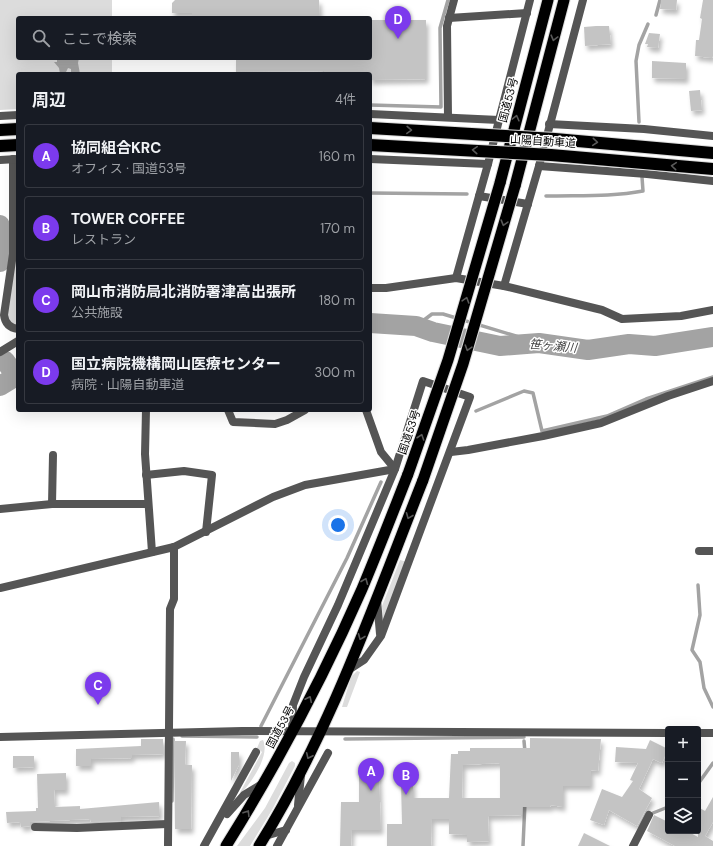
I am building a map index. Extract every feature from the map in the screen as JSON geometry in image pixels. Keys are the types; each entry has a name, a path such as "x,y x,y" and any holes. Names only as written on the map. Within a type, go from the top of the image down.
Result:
{"highway":[{"name":"国道53号","path":"226,846 266,781 307,704 362,590 408,474 448,360 500,183 548,0"},
{"path":"262,841 301,772 321,731 347,672 423,480 463,364 515,186 564,0"},
{"name":"山陽自動車道","path":"372,128 555,139 713,153"},
{"path":"0,130 16,129"},
{"name":"山陽自動車道","path":"372,145 551,155 713,169"},
{"path":"0,146 16,146"}],"street":[{"path":"448,117 447,26 454,0"},
{"path":"456,278 488,164 530,0"},
{"path":"504,286 539,166 583,0"},
{"path":"449,18 527,13"},
{"path":"372,114 499,120"},
{"path":"0,116 16,115"},
{"path":"549,124 644,129 713,136"},
{"path":"0,160 15,159 13,254 4,315 9,326 16,328"},
{"path":"372,159 488,164"},
{"path":"539,166 648,174 713,181"},
{"path":"479,196 528,204"},
{"path":"372,288 386,288 456,278 504,286 602,310 622,319 681,316 713,310"},
{"path":"0,352 16,342"},
{"path":"292,732 293,705 304,677 338,605 395,469 423,381 470,397 451,452 381,636 364,660 347,672"},
{"path":"451,452 543,436 601,423 668,396 713,381"},
{"path":"146,412 147,504 152,552"},
{"path":"229,412 234,422 275,424 287,420 301,412"},
{"path":"367,412 381,452 395,469"},
{"path":"52,504 53,455"},
{"path":"0,588 174,547 273,497 305,485 395,469"},
{"path":"146,474 184,471 212,475 206,532"},
{"path":"0,509 52,504 147,504"},
{"path":"168,846 167,824 170,762 168,732 170,609 174,599 174,547"},
{"path":"699,551 713,551"},
{"path":"376,599 381,636"},
{"path":"0,737 168,732 321,731 665,733"},
{"path":"701,733 713,733"},
{"path":"204,846 256,752"},
{"path":"277,846 328,753"},
{"path":"298,809 301,772"},
{"path":"218,823 244,795 266,781"},
{"path":"633,846 649,815"},
{"path":"35,828 77,828 167,824"},
{"path":"262,841 286,830"}],"shaded area":[{"path":"0,0 112,0 112,16 16,16 16,60 112,60 112,72 16,72 16,109 0,110"},
{"path":"57,60 79,60 80,72 71,72 71,69 68,68 66,72 60,72 59,68 54,62 57,62"},
{"path":"16,182 16,325 12,324 7,319"},
{"path":"400,560 407,562 383,621 382,606"},
{"path":"357,671 360,672 347,707 342,707 351,677"},
{"path":"263,740 265,747 261,763 247,787 237,798 262,752 257,748 260,741"},
{"path":"292,761 295,763 295,766 272,810 250,846 237,846 265,808 289,763"}],"building":[{"path":"175,0 319,0 320,16 192,16 192,13 172,13 172,3"},
{"path":"661,0 677,0 676,10 660,9"},
{"path":"703,0 713,0 712,58 695,56 696,40 699,40 702,19 700,18"},
{"path":"372,20 426,20 426,79 372,80 372,72 236,72 236,60 372,60"},
{"path":"609,26 611,44 585,46 584,27"},
{"path":"649,33 660,34 658,48 647,47 648,44 645,44"},
{"path":"652,61 686,63 686,79 652,78"},
{"path":"700,90 702,110 691,111 689,91"},
{"path":"530,738 601,739 598,771 591,770 591,786 563,786 563,807 551,805 550,807 522,807 522,815 488,816 489,841 467,842 467,835 449,834 449,819 432,819 431,846 387,846 387,824 402,824 401,783 413,783 413,798 449,798 451,754 458,754 458,751 470,751 470,748 530,748","holes":["500,763 500,798 462,798 463,765"]},
{"path":"141,739 163,739 163,754 132,755 132,758 91,759 91,766 76,766 76,749 141,746"},
{"path":"650,740 665,748 665,756 662,763 653,759 639,789 652,798 637,826 609,810 604,825 590,820 602,789 622,797 633,781 630,780 638,763 615,762 616,747 646,749"},
{"path":"174,741 186,741 185,765 192,765 191,829 175,829"},
{"path":"231,752 239,752 239,765 231,781"},
{"path":"13,756 34,756 34,767 13,768"},
{"path":"66,773 66,790 54,790 55,807 80,806 80,809 159,802 160,816 121,817 121,821 91,822 90,819 30,822 30,826 21,827 20,822 7,823 6,812 36,811 36,808 38,808 37,774"},
{"path":"379,774 381,830 352,830 351,846 340,846 341,802 359,802 359,775"},
{"path":"713,797 713,822 705,836 713,841 713,846 675,846 647,831 654,815 665,820 665,834 692,834 698,837 698,834 701,834 701,809 705,811"},
{"path":"584,833 610,846 578,846"}],"waterway":[{"path":"372,105 441,107 440,28 448,0"},
{"path":"656,15 660,0"},
{"path":"639,122 636,61 639,45 648,24"},
{"path":"546,196 607,195 643,191 642,177"},
{"path":"372,193 467,194"},
{"path":"0,225 3,240 0,262"},
{"path":"416,326 432,314 443,314 539,343"},
{"name":"笹ヶ瀬川","path":"372,323 416,326 433,332 500,346 539,343 588,350 629,344 655,346 713,337"},
{"path":"5,361 16,376"},
{"name":"笹ヶ瀬川","path":"0,386 16,376"},
{"path":"476,411 524,391 533,393 542,431 607,416 646,399 713,377"},
{"path":"261,726 347,558 381,482"},
{"path":"698,585 700,615 692,650 700,662 704,688 713,707"},
{"path":"182,736 257,737"},
{"path":"345,739 524,737"},
{"path":"172,801 173,739"},
{"path":"524,741 525,752"},
{"path":"701,780 713,763"},
{"path":"523,846 525,802"},
{"path":"653,813 665,808"}],"place":[{"name":"国立病院機構岡山医療センター","path":"398,39"},
{"name":"岡山市消防局北消防署津高出張所","path":"98,705"},
{"name":"協同組合KRC","path":"371,791"},
{"name":"TOWER COFFEE","path":"406,795"}]}
